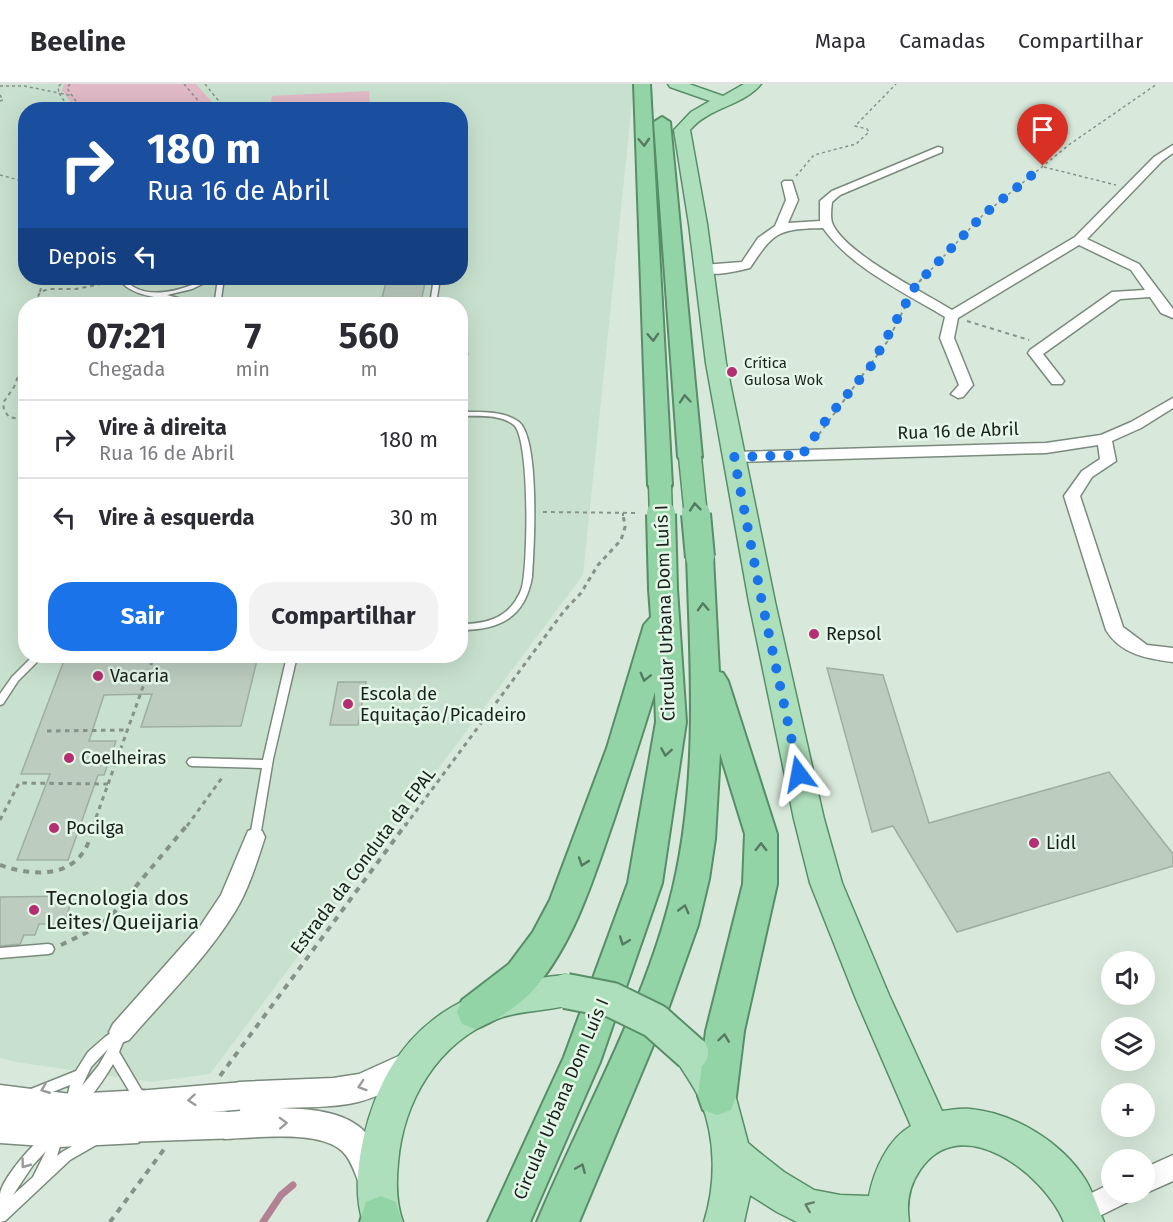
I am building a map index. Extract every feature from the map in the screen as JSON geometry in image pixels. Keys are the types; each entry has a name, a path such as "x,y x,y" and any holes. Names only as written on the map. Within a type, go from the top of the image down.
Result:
{"highway":[{"name":"Circular Urbana Dom Luís I","path":"509,1222 581,1062 645,883 671,722 642,84"},
{"name":"Circular Urbana Dom Luís I","path":"558,1222 670,963 689,891 701,814 705,658 700,557 659,84"},
{"path":"475,1012 521,978 537,957 577,878 644,684 664,594"},
{"path":"705,658 761,834 760,884 725,1031 717,1096"}],"main road":[{"path":"754,84 698,114 688,121 682,130 716,363 762,602 808,819 826,883 873,999 933,1134"},
{"path":"680,86 724,101"},
{"path":"381,1212 378,1154 386,1120 398,1090 415,1062 443,1033 475,1012 520,995 566,991 612,1000 655,1021 691,1053 717,1096 732,1154 729,1210 724,1222"},
{"path":"732,1154 761,1182 814,1210 888,1218 890,1184 902,1158 921,1139 945,1129 974,1127 1004,1134 1035,1152 1062,1178 1083,1217"}],"street":[{"path":"958,394 966,385 947,338 952,316 1078,240 1158,159 1173,148"},
{"path":"938,150 836,193 826,201 826,224 838,241 857,256 952,316"},
{"path":"1158,159 1173,163"},
{"path":"781,226 792,200 788,183"},
{"path":"704,269 746,265 766,236 781,226 826,224"},
{"path":"1078,240 1135,267 1166,310 1173,314"},
{"path":"1057,381 1035,353 1118,294 1153,293"},
{"name":"Rua 16 de Abril","path":"734,457 1046,448 1104,439 1136,425 1172,403"},
{"path":"1104,439 1108,461 1087,474 1072,496 1116,630 1127,643 1148,653 1173,655"},
{"path":"121,1032 209,932 224,910 244,870 255,837"},
{"path":"134,1121 228,1088 333,1092 360,1088 415,1062"},
{"path":"7,1100 64,1120"},
{"path":"0,1128 64,1120 224,1125 308,1123 331,1128 354,1140 381,1212"},
{"path":"1155,1176 1173,1168"},
{"path":"1083,1217 1104,1203"}],"lane":[{"path":"126,285 138,291 169,297"},
{"path":"162,295 197,285"},
{"path":"468,414 488,414 512,421 522,429 528,444 530,512 526,587 517,606 499,622 468,626"},
{"path":"0,701 15,679 31,663"},
{"path":"255,837 267,764 290,663"},
{"path":"192,762 267,764"},
{"path":"0,953 48,949"},
{"path":"0,1204 22,1166 96,1081 114,1055 121,1032"},
{"path":"24,1194 48,1162 78,1076 101,1047 121,1032"},
{"path":"0,1216 66,1156 88,1142 134,1121 130,1084 114,1055"},
{"path":"7,1100 78,1076"}],"path":[{"path":"61,84 58,87 59,93 65,102"},
{"path":"70,84 67,88 77,102"},
{"path":"184,84 199,102"},
{"path":"205,84 220,102"},
{"path":"788,183 803,170 814,155 856,144 869,132 867,129 855,126 896,84"},
{"path":"802,455 826,420 871,366 913,291 982,216 1070,144 1157,84"},
{"path":"0,86 24,86 73,96"},
{"path":"0,95 3,100 0,101"},
{"path":"1043,166 1097,181"},
{"path":"0,175 18,180"},
{"path":"38,297 42,285"},
{"path":"40,292 92,285"},
{"path":"965,309 962,317 968,323 1049,344"},
{"path":"18,376 3,403 4,410 9,417 18,419"},
{"name":"Estrada da Conduta da EPAL","path":"228,1088 564,611 581,593 598,566 621,540 625,527 623,513 530,512"},
{"path":"0,865 17,871 46,872 65,867 84,852 151,663"},
{"path":"46,732 127,730"},
{"path":"48,949 72,941 94,929 112,915 199,811 232,763"},
{"path":"0,820 19,783 108,784"},
{"path":"110,1222 167,1146"}],"shaded area":[{"path":"0,84 634,84 583,575 210,1074 151,1082 0,1058"},
{"path":"64,84 196,84 212,102 70,102 62,90"},
{"path":"369,91 370,102 271,102 272,96"}],"building":[{"path":"385,285 425,285 422,297 382,297"},
{"path":"63,663 256,663 241,726 141,727 152,694 104,695 89,741 116,741 104,775 98,775 68,860 17,860 50,774 21,774"},
{"name":"Lidl","path":"827,668 883,675 929,823 1109,772 1173,854 1173,866 957,932 893,826 872,832"},
{"name":"Escola de Equitação/Picadeiro","path":"338,682 366,682 358,725 330,725"},
{"name":"Tecnologia dos Leites/Queijaria","path":"73,896 64,924 39,924 35,935 24,935 20,944 0,946 0,897"}],"waterway":[{"path":"263,1222 281,1195 293,1185"}],"place":[{"name":"Crítica Gulosa Wok","path":"732,372"},
{"name":"Repsol","path":"814,634"},
{"name":"Vacaria","path":"98,676"},
{"name":"Escola de Equitação/Picadeiro","path":"348,704"},
{"name":"Coelheiras","path":"69,758"},
{"name":"Pocilga","path":"54,828"},
{"name":"Lidl","path":"1034,843"},
{"name":"Tecnologia dos Leites/Queijaria","path":"34,910"}],"route":[{"path":"799,774 734,457 802,455 826,420 871,366 916,285 982,216 1043,166"}]}
